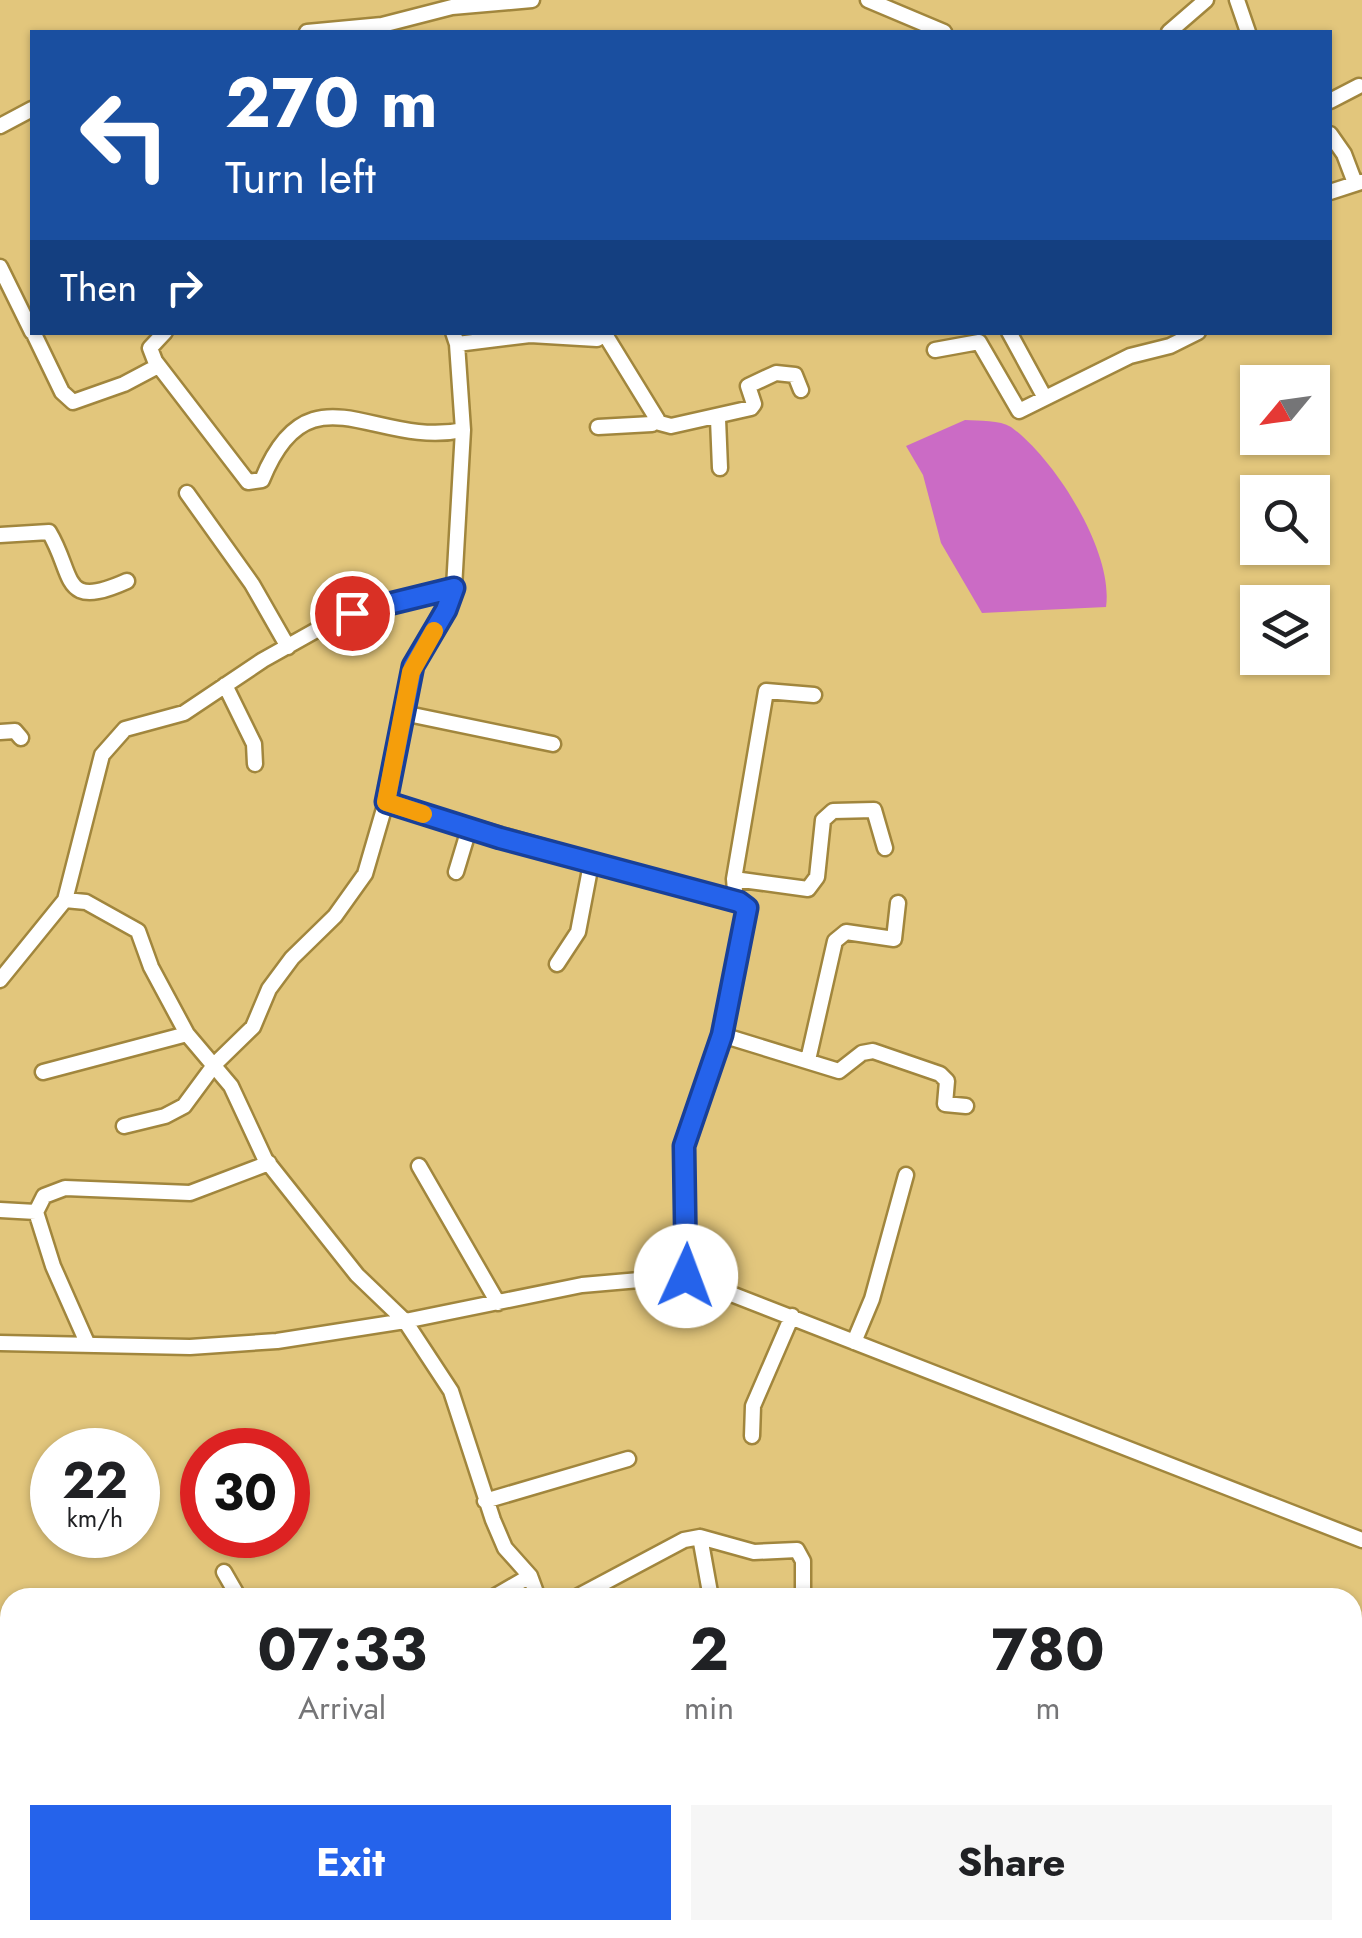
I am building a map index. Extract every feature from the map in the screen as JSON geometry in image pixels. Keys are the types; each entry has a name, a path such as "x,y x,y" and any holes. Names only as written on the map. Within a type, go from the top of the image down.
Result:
{"street":[{"path":"415,0 418,16"},
{"path":"338,30 469,4 532,0"},
{"path":"868,0 939,30"},
{"path":"1171,30 1206,0"},
{"path":"1237,0 1247,30"},
{"path":"1332,100 1359,86"},
{"path":"2,124 30,110"},
{"path":"1332,137 1358,183 1332,191"},
{"path":"0,267 30,326"},
{"path":"34,335 62,392 73,402 124,384 158,366"},
{"path":"162,335 150,348 158,366 236,471 252,483 262,480 285,434 312,419 350,418 434,436 463,430"},
{"path":"124,1126 176,1112 214,1064 253,1027 268,989 292,958 361,884 386,802 413,666 446,610 454,588 463,430 455,338 524,335"},
{"path":"608,335 656,422"},
{"path":"1011,335 1045,398"},
{"path":"935,350 978,342 1016,410 1130,356 1170,346 1192,335"},
{"path":"598,427 656,422 671,426 718,419 753,407 748,386 765,377 791,373 801,390"},
{"path":"718,419 720,468"},
{"path":"187,493 252,584 288,647"},
{"path":"0,535 49,532 69,582 79,590 106,589 127,580"},
{"path":"0,980 65,900 90,790 108,746 125,730 177,716 288,647 371,606 454,588"},
{"path":"226,685 254,744 255,764"},
{"path":"736,902 734,878 766,691 814,695"},
{"path":"403,713 553,744"},
{"path":"0,732 15,731 21,738"},
{"path":"386,802 591,864 743,903 748,912 722,1035 684,1146 686,1276"},
{"path":"734,878 808,888 817,877 823,820 833,811 874,810 885,848"},
{"path":"456,872 469,829"},
{"path":"557,964 578,932 591,864"},
{"path":"65,900 86,902 135,928 188,1034 231,1086 268,1163 372,1292 406,1321 456,1402 485,1501 505,1548 530,1576 534,1588"},
{"path":"808,1060 834,941 846,932 894,939 898,903"},
{"path":"43,1072 188,1034"},
{"path":"722,1035 843,1072 862,1053 872,1052 940,1074 947,1080 945,1104 966,1106"},
{"path":"88,1345 53,1266 36,1212 44,1196 64,1188 181,1194 268,1163"},
{"path":"419,1166 498,1303"},
{"path":"854,1342 872,1299 906,1175"},
{"path":"0,1210 36,1212"},
{"path":"0,1342 230,1344 406,1321 582,1285 686,1276 1362,1540"},
{"path":"752,1436 752,1406 792,1316"},
{"path":"485,1501 628,1459"},
{"path":"700,1538 709,1588"},
{"path":"592,1588 662,1548 700,1538 754,1552 797,1550 802,1556 803,1588"},
{"path":"224,1572 233,1588"},
{"path":"509,1588 530,1576"}],"shaded area":[{"path":"965,420 1011,427 1046,461 1091,534 1101,560 1106,607 982,613 941,543 923,475 906,446"}],"slow traffic":[{"path":"423,814 386,802 411,672 434,631"}],"route":[{"path":"352,613 386,602 443,594 454,588 446,610 413,666 386,802 591,864 743,903 747,908 722,1035 684,1146 686,1276"}]}
